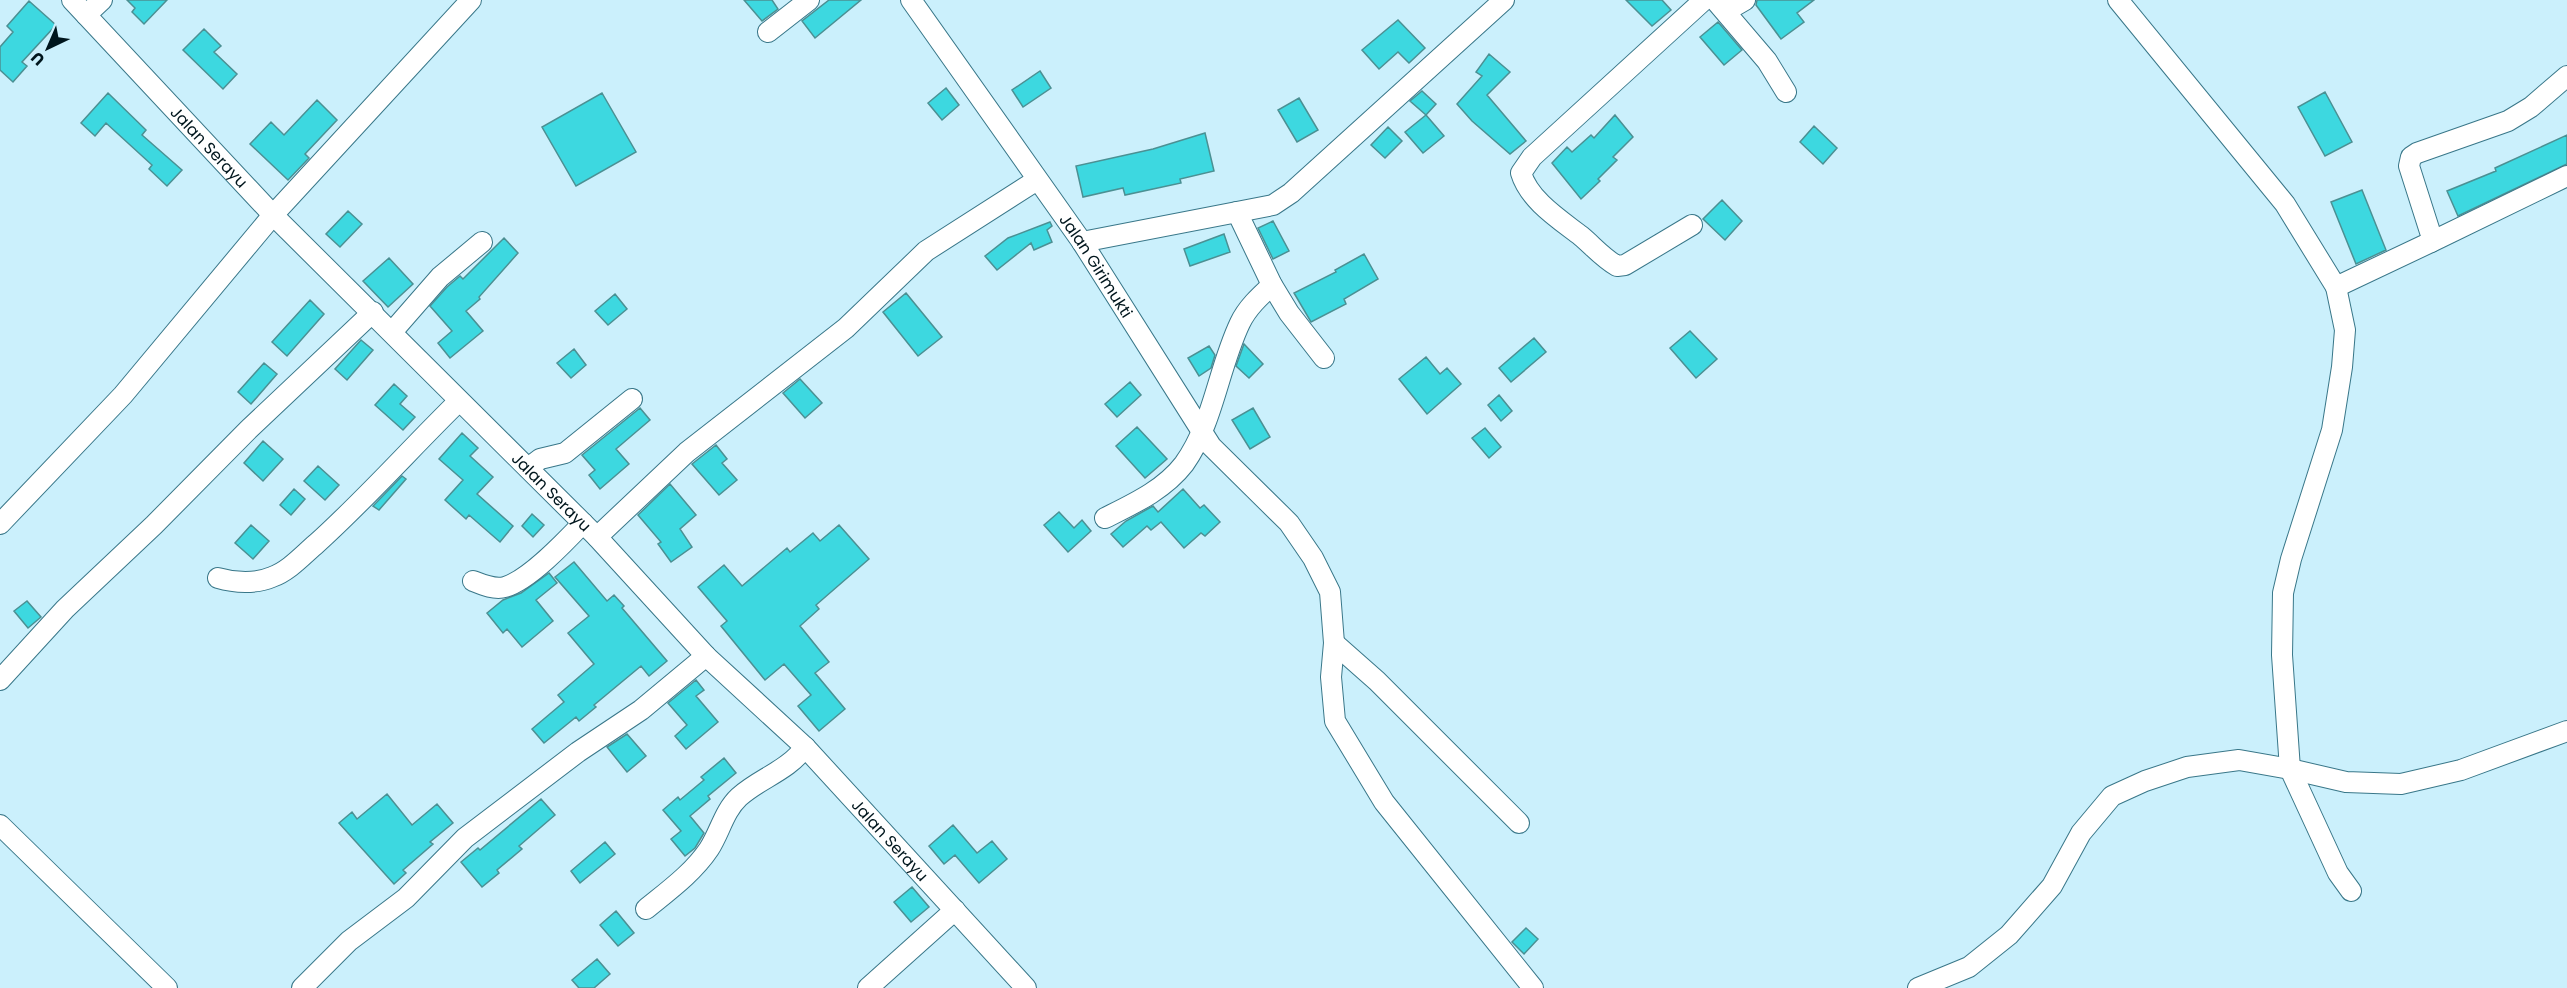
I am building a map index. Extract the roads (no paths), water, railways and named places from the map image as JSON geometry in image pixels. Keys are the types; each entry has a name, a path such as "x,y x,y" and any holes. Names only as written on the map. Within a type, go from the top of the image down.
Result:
{"street":[{"name":"Jalan Serayu","path":"72,0 273,215 590,530 706,656 805,747 1026,988"},
{"path":"86,15 102,0"},
{"path":"0,524 123,395 273,215 471,0"},
{"path":"768,32 809,0"},
{"name":"Jalan Girimukti","path":"911,0 998,120 1037,180 1082,242 1211,446 1289,523 1313,558 1330,592 1335,643 1331,677 1335,722 1384,802 1533,988"},
{"path":"1082,242 1273,205 1291,193 1504,0"},
{"path":"1692,225 1625,265 1617,266 1568,227 1532,194 1521,172 1532,158 1704,0"},
{"path":"1744,0 1720,6 1767,61 1786,92"},
{"path":"2118,0 2285,204 2336,286 2345,330 2342,367 2332,430 2291,559 2283,593 2282,655 2290,769 2338,873 2351,891"},
{"path":"2431,242 2431,235 2409,166 2411,157 2508,121 2531,107 2567,76"},
{"path":"2336,286 2567,176"},
{"path":"473,581 489,586 507,586 530,572 561,546 590,530 846,328 926,251 1037,180"},
{"path":"1238,212 1272,285 1289,313 1324,358"},
{"path":"392,332 440,277 482,242"},
{"path":"1105,518 1146,498 1167,482 1183,465 1203,433 1240,322 1254,301 1272,285"},
{"path":"0,680 72,602 373,312"},
{"path":"528,468 540,459 565,453 632,399"},
{"path":"218,578 232,582 259,581 273,577 297,561 345,518 459,401"},
{"path":"1335,643 1519,824"},
{"path":"302,988 349,941 406,898 465,838 578,752 641,710 706,656"},
{"path":"1918,988 1969,967 2009,935 2052,886 2081,833 2112,796 2145,781 2187,767 2239,760 2290,769 2346,783 2401,784 2461,771 2567,731"},
{"path":"646,909 700,862 711,847 730,806 740,796 797,758 805,747"},
{"path":"0,825 167,988"},
{"path":"868,988 954,910"}]}
